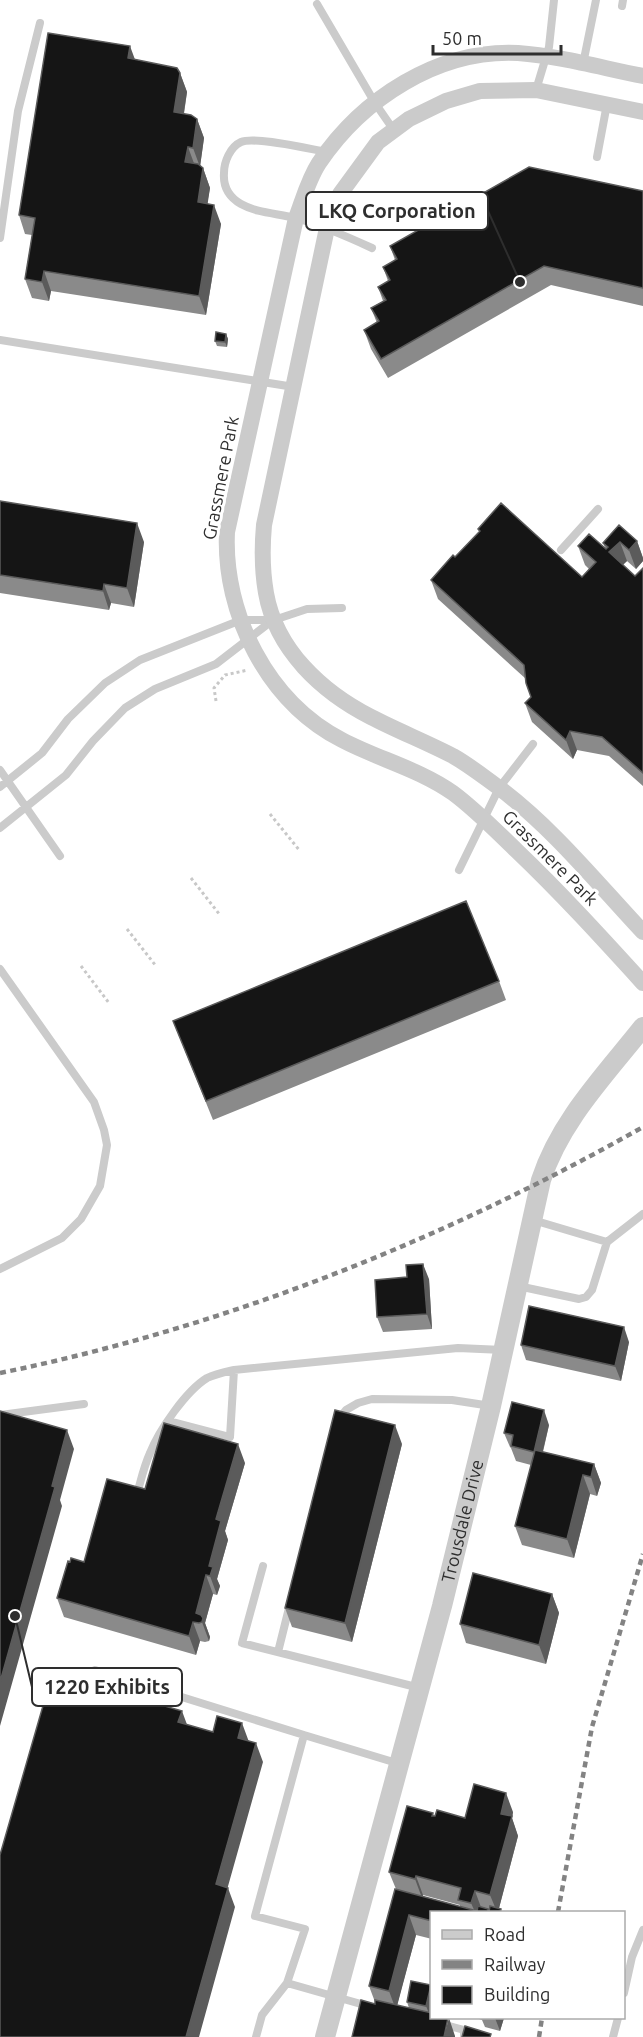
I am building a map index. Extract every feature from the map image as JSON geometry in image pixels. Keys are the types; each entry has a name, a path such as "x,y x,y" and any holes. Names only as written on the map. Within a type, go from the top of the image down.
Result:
{"street":[{"name":"Grassmere Park","path":"643,76 516,53 490,55 447,63 405,82 356,119 328,152 311,178 296,218 227,532 226,549 232,595 248,639 264,669 293,702 315,724 339,739 413,771 452,793 537,871 643,983"},
{"name":"Grassmere Park","path":"643,112 536,90 480,91 435,105 393,129 378,142 340,194 327,228 264,525 262,552 266,594 274,620 283,639 308,674 339,699 369,717 454,757 499,788 556,839 643,932"},
{"name":"Trousdale Drive","path":"325,2037 401,1764 491,1406 547,1162 578,1108 643,1027"}],"lane":[{"path":"536,90 549,47 554,0"},
{"path":"583,64 596,0"},
{"path":"317,4 375,103 393,129"},
{"path":"0,238 18,111 40,23"},
{"path":"597,157 607,104"},
{"path":"328,152 248,140 237,144 224,168 227,191 235,200 262,212 296,218 327,228 372,248"},
{"path":"0,340 294,387"},
{"path":"561,550 598,508"},
{"path":"0,828 66,775 93,741 125,708 155,689 216,664 274,620 307,609 342,608"},
{"path":"4,785 42,753 68,719 105,683 141,660 241,620 274,620"},
{"path":"459,870 499,788 533,744"},
{"path":"0,771 4,785 26,808 60,856"},
{"path":"0,969 94,1102 107,1145 100,1186 81,1219 62,1238 0,1269"},
{"path":"518,1286 579,1299 586,1297 592,1290 607,1242 643,1214"},
{"path":"532,1220 607,1242"},
{"path":"137,1494 149,1453 169,1421 184,1400 206,1379 221,1373 458,1348 504,1350"},
{"path":"169,1421 230,1437 234,1370"},
{"path":"333,1428 346,1410 365,1400 452,1400 491,1406"},
{"path":"0,1415 84,1404"},
{"path":"263,1566 242,1643 420,1688"},
{"path":"278,1652 292,1596"},
{"path":"94,1670 401,1764"},
{"path":"256,2037 262,2015 287,1983 305,1929 255,1916 304,1735"},
{"path":"625,1990 633,1957 643,1930"},
{"path":"287,1983 376,2009"},
{"path":"613,2037 618,2019"},
{"path":"433,2022 464,2030 465,2037"}],"path":[{"path":"216,700 214,688 225,675 250,670 251,676"},
{"path":"270,814 300,851"},
{"path":"191,878 220,915"},
{"path":"127,929 156,966"},
{"path":"81,966 110,1003"}],"building":[{"path":"48,33 130,46 128,58 177,68 180,73 174,112 191,115 197,119 193,148 188,147 185,162 198,164 203,168 198,202 214,205 199,296 44,271 42,282 25,279 35,218 19,215"},
{"path":"529,167 643,191 643,288 544,266 381,359 364,330 379,321 371,308 386,300 378,287 390,280 383,267 397,259 390,246"},
{"path":"216,332 226,334 225,342 215,341"},
{"path":"0,501 137,523 127,588 104,584 103,591 0,575"},
{"path":"501,503 582,577 596,562 578,546 589,534 606,549 608,547 603,543 619,525 637,541 629,550 620,542 609,552 635,576 643,568 643,773 602,737 570,731 566,740 525,703 531,697 526,683 524,665 431,580 453,555 455,557 480,531 478,529"},
{"path":"466,901 499,981 206,1101 173,1021"},
{"path":"423,1264 427,1314 377,1317 375,1280 407,1277 406,1265"},
{"path":"529,1306 624,1327 615,1366 521,1345"},
{"path":"512,1402 544,1410 534,1452 511,1446 513,1435 504,1433"},
{"path":"335,1410 395,1425 345,1623 285,1608"},
{"path":"0,1411 67,1430 52,1486 55,1487 0,1682"},
{"path":"164,1423 238,1444 216,1519 221,1521 209,1566 213,1567 210,1576 206,1575 196,1613 203,1618 202,1622 193,1622 189,1636 57,1598 68,1561 70,1562 71,1558 84,1562 107,1479 145,1489"},
{"path":"535,1450 594,1464 591,1477 583,1475 567,1539 515,1526"},
{"path":"473,1573 552,1594 539,1645 460,1624"},
{"path":"49,1685 110,1702 113,1691 152,1699 151,1702 182,1711 178,1722 213,1732 217,1716 242,1723 238,1738 256,1743 216,1884 228,1888 186,2037 0,2037 0,1855"},
{"path":"474,1784 506,1793 501,1814 512,1816 490,1895 475,1891 471,1903 458,1900 461,1888 416,1876 415,1879 389,1872 407,1806 433,1813 432,1816 435,1816 437,1810 465,1818"},
{"path":"395,1889 477,1911 430,1911 430,1920 409,1915 389,1991 369,1986"},
{"path":"478,1906 488,1911 477,1911"},
{"path":"490,1906 501,1909 500,1911 489,1911"},
{"path":"411,1981 430,1985 426,2006 407,2002"},
{"path":"361,2000 375,2004 375,2000 430,2013 430,2019 448,2019 444,2037 352,2037"},
{"path":"465,2026 491,2034 490,2037 462,2037"}],"railway":[{"path":"0,1373 84,1354 168,1331 250,1305 331,1275 490,1207 643,1127"},
{"path":"558,1911 592,1727 643,1554"},
{"path":"539,2037 542,2019"}],"place":[{"name":"LKQ Corporation","path":"520,282"},
{"name":"1220 Exhibits","path":"15,1616"}]}
